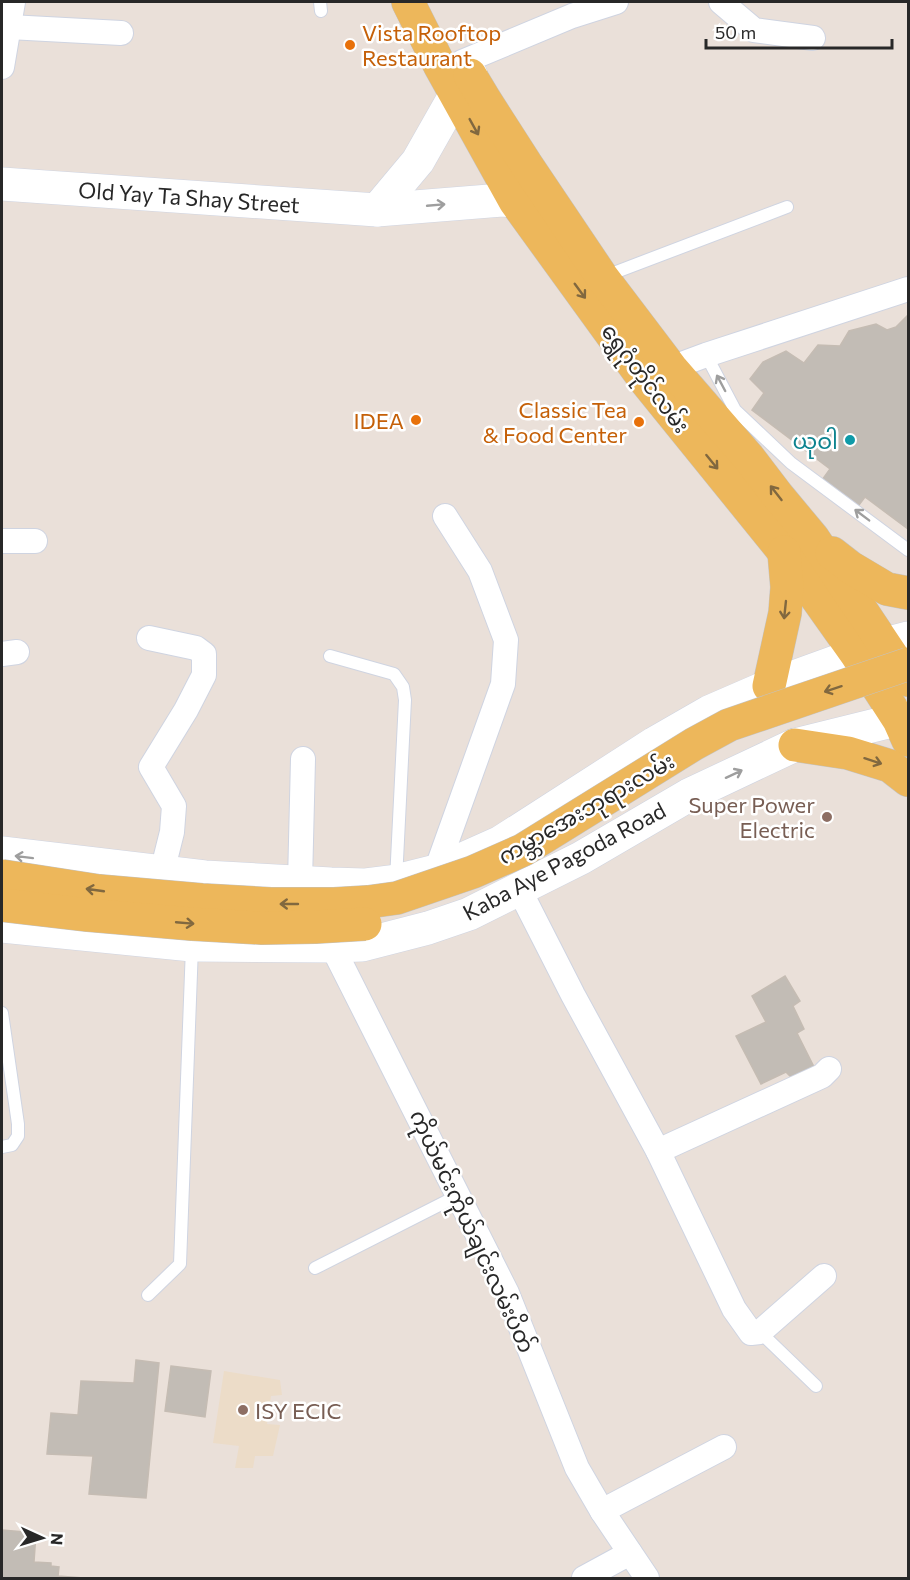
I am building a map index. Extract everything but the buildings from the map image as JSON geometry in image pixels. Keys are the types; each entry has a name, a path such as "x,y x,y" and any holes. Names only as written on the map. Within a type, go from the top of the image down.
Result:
{"main road":[{"name":"ရွှေဂုံတိုင်လမ်း","path":"408,2 463,77 484,100 602,277 659,376 749,458 896,648 909,680"},
{"name":"ရွှေဂုံတိုင်လမ်း","path":"430,2 515,201 659,376 784,552 896,648 905,726"},
{"path":"377,210 418,161 463,77"},
{"name":"Old Yay Ta Shay Street","path":"2,184 377,210 549,198"},
{"path":"813,538 850,567 888,589 909,593"},
{"path":"784,552 787,587 786,614 769,686 896,648"},
{"name":"ကမ္ဘာအေးဘုရားလမ်း","path":"2,876 99,891 248,902 334,904 397,898 473,872 523,850 694,744 729,725 896,648"},
{"name":"Kaba Aye Pagoda Road","path":"2,854 205,877 364,885 396,881 436,871 501,842 709,712 769,686"},
{"name":"ကမ္ဘာအေးဘုရားလမ်း","path":"2,905 88,915 262,928 378,922 428,909 481,889 540,860 672,780 728,750 909,688"},
{"path":"795,745 905,726"},
{"path":"795,745 848,753 890,766 909,780"},
{"name":"Kaba Aye Pagoda Road","path":"2,926 192,945 362,945 398,925 428,928 468,914 581,858 689,795 795,745"},
{"path":"501,842 519,889"}],"street":[{"path":"2,67 13,2"},
{"path":"463,77 572,16 616,2"},
{"path":"721,2 754,30 813,38"},
{"path":"9,27 122,33"},
{"path":"659,376 706,355 909,289"},
{"path":"436,871 503,684 506,640 480,571 445,516"},
{"path":"2,541 35,542"},
{"path":"149,638 196,648 204,654 204,675 151,768 174,806 172,832 162,873"},
{"path":"300,882 303,759"},
{"path":"519,889 573,995 658,1151 734,1308 751,1333 760,1332 824,1276"},
{"name":"ကိုယ်မင်းကိုယ်ချင်းလမ်းပိတ်","path":"333,946 507,1293 577,1468 602,1511 647,1578"},
{"path":"658,1151 822,1076 829,1069"},
{"path":"602,1511 724,1447"},
{"path":"584,1578 630,1553"}],"lane":[{"path":"602,277 787,207"},
{"path":"706,355 735,410 791,463 909,550"},
{"path":"330,656 394,674 403,687 405,700 396,881 398,925"},
{"path":"148,1295 180,1264 192,945"},
{"path":"2,1013 18,1124 18,1136 12,1145 2,1147"},
{"path":"315,1268 459,1195"},
{"path":"760,1332 816,1386"}],"shaded area":[{"name":"ISY ECIC","path":"224,1371 280,1380 282,1395 271,1396 267,1424 280,1425 273,1456 255,1456 253,1468 235,1468 239,1446 213,1443"}],"place":[{"name":"Vista Rooftop Restaurant","path":"350,45"},
{"name":"IDEA","path":"416,420"},
{"name":"Classic Tea & Food Center","path":"639,422"},
{"name":"ယုဝါ","path":"850,440"},
{"name":"Super Power Electric","path":"827,817"},
{"name":"ISY ECIC","path":"243,1410"}]}
